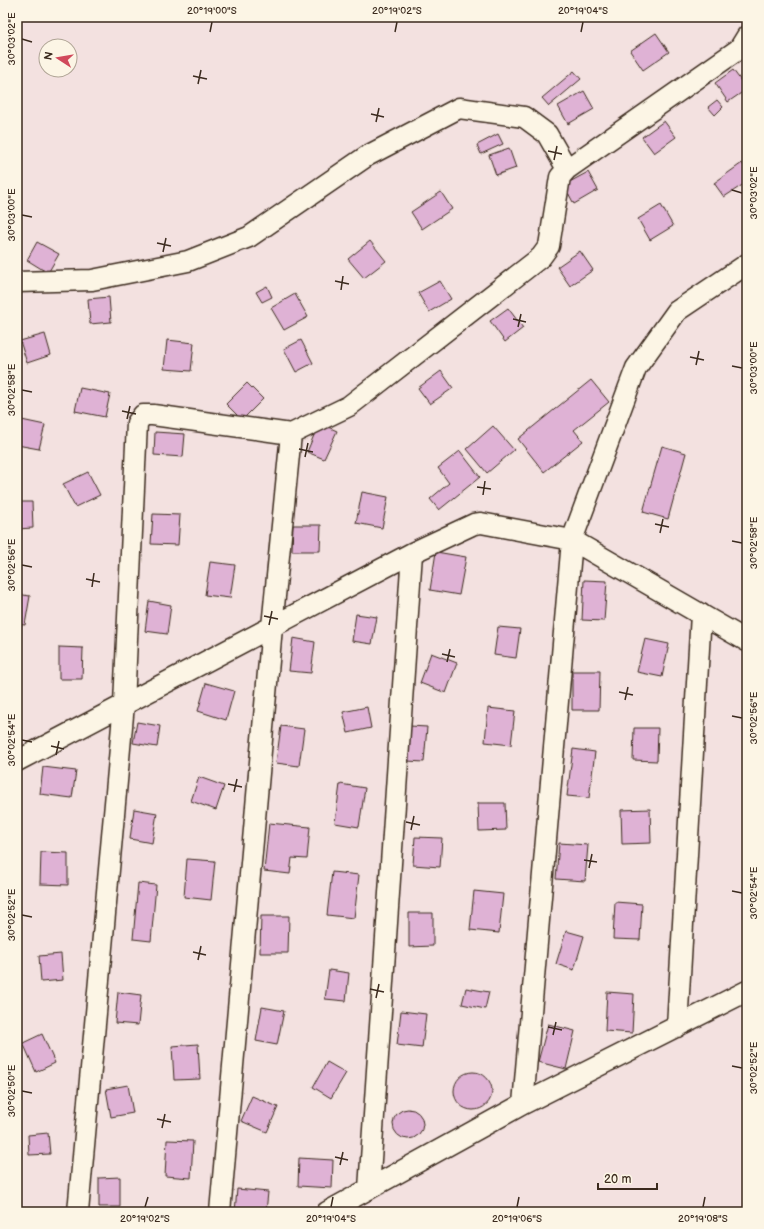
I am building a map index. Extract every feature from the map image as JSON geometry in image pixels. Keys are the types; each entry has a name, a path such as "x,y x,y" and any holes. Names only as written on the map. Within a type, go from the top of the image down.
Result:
{"street":[{"path":"78,1212 124,704 136,423 143,415 153,415 291,434 349,406 542,257 549,246 560,177 567,169 739,49 747,36"},
{"path":"17,282 92,280 188,261 249,237 367,156 459,108 524,117 547,134 567,169"},
{"path":"523,1104 572,540 636,368 677,311 747,264"},
{"path":"220,1212 272,627 291,434"},
{"path":"17,761 412,553 468,525 474,524 572,540 747,641"},
{"path":"368,1189 412,553"},
{"path":"677,1027 701,614"},
{"path":"329,1212 523,1104 747,991"}],"building":[{"path":"656,33 669,52 643,70 630,51"},
{"path":"733,70 747,89 728,102 715,83"},
{"path":"574,71 581,79 549,106 542,98"},
{"path":"584,91 594,109 568,124 558,106"},
{"path":"717,100 723,107 715,115 708,107"},
{"path":"664,121 676,137 654,153 642,137"},
{"path":"498,134 503,144 481,154 477,145"},
{"path":"509,148 516,168 496,175 489,155"},
{"path":"742,163 747,170 747,182 724,197 714,183"},
{"path":"588,172 598,190 574,204 564,185"},
{"path":"441,192 452,209 422,229 411,212"},
{"path":"661,205 673,226 650,240 638,219"},
{"path":"370,241 386,261 364,278 348,259"},
{"path":"37,242 59,254 48,273 27,260"},
{"path":"580,251 593,270 570,286 557,267"},
{"path":"440,281 451,299 429,312 418,293"},
{"path":"267,286 272,297 262,302 256,292"},
{"path":"295,294 308,317 284,330 271,308"},
{"path":"109,297 111,322 90,324 88,299"},
{"path":"508,308 523,328 505,342 490,321"},
{"path":"45,334 51,355 27,363 20,341"},
{"path":"167,340 194,343 191,371 164,369"},
{"path":"301,340 313,363 296,372 284,349"},
{"path":"441,371 453,388 430,404 418,388"},
{"path":"591,380 609,402 574,430 583,441 544,472 518,439"},
{"path":"247,383 263,399 242,420 226,404"},
{"path":"80,388 110,394 105,417 75,411"},
{"path":"17,419 45,425 39,449 17,445"},
{"path":"319,423 337,431 324,459 307,452"},
{"path":"493,426 514,450 487,473 467,449"},
{"path":"155,432 185,434 183,457 154,455"},
{"path":"662,446 686,453 668,519 643,512"},
{"path":"460,451 480,477 439,510 430,499 449,483 438,468"},
{"path":"88,472 100,495 75,507 63,484"},
{"path":"362,492 388,497 382,528 356,523"},
{"path":"17,502 32,502 33,528 17,529"},
{"path":"153,514 180,515 178,545 151,544"},
{"path":"293,525 321,525 320,551 292,551"},
{"path":"436,552 466,557 459,595 430,590"},
{"path":"210,562 235,565 230,598 205,595"},
{"path":"584,580 607,581 604,621 582,620"},
{"path":"17,594 30,596 25,625 17,624"},
{"path":"149,601 171,605 167,634 145,631"},
{"path":"356,614 377,617 372,644 352,641"},
{"path":"498,627 520,629 516,658 494,655"},
{"path":"293,638 315,642 311,673 289,671"},
{"path":"645,639 669,644 662,677 637,672"},
{"path":"59,647 83,648 82,679 59,679"},
{"path":"431,653 457,663 446,693 420,683"},
{"path":"572,671 600,671 599,710 572,710"},
{"path":"17,681 20,681 19,709 17,709"},
{"path":"206,683 234,691 226,720 198,711"},
{"path":"367,707 371,728 348,733 343,712"},
{"path":"488,708 515,711 511,745 485,742"},
{"path":"137,722 160,726 157,747 133,743"},
{"path":"281,726 304,729 299,766 276,763"},
{"path":"410,726 427,727 424,762 407,761"},
{"path":"634,728 658,728 657,761 633,760"},
{"path":"573,749 595,752 589,798 567,796"},
{"path":"43,767 76,771 72,798 40,794"},
{"path":"199,777 224,786 216,810 191,801"},
{"path":"340,784 365,788 359,827 335,823"},
{"path":"478,803 505,803 506,830 479,831"},
{"path":"134,809 157,813 152,843 130,839"},
{"path":"650,809 651,843 622,844 621,810"},
{"path":"269,823 310,827 307,859 292,858 290,874 264,871"},
{"path":"415,837 442,838 440,867 413,865"},
{"path":"559,843 588,845 585,881 556,879"},
{"path":"41,852 68,853 68,885 40,884"},
{"path":"187,859 215,861 211,900 184,897"},
{"path":"332,872 359,875 354,918 327,915"},
{"path":"138,883 156,885 151,941 133,939"},
{"path":"474,891 503,894 499,933 470,930"},
{"path":"615,902 642,904 640,940 613,939"},
{"path":"409,913 433,913 433,946 409,947"},
{"path":"261,916 289,916 288,953 260,953"},
{"path":"566,931 584,936 574,970 556,964"},
{"path":"61,954 63,980 41,982 39,956"},
{"path":"329,970 349,973 346,1001 325,999"},
{"path":"466,988 489,992 485,1009 462,1004"},
{"path":"118,992 141,995 138,1025 115,1023"},
{"path":"607,992 634,994 632,1033 605,1031"},
{"path":"262,1007 284,1011 277,1045 256,1041"},
{"path":"401,1011 426,1014 422,1048 397,1045"},
{"path":"548,1024 575,1031 566,1069 538,1062"},
{"path":"42,1034 55,1063 36,1072 23,1043"},
{"path":"198,1044 200,1079 174,1080 172,1046"},
{"path":"327,1062 346,1073 331,1098 313,1087"},
{"path":"469,1072 477,1072 487,1077 491,1084 491,1098 487,1105 477,1110 469,1110 459,1105 457,1102 454,1095 454,1087 459,1077 462,1075"},
{"path":"128,1085 133,1113 111,1117 106,1089"},
{"path":"252,1096 278,1107 267,1132 241,1121"},
{"path":"408,1109 418,1114 423,1124 418,1134 408,1139 398,1134 393,1124 398,1114"},
{"path":"48,1133 50,1154 29,1155 28,1135"},
{"path":"167,1140 193,1141 191,1178 165,1176"},
{"path":"299,1158 333,1160 332,1188 298,1186"},
{"path":"120,1177 120,1207 99,1207 99,1178"},
{"path":"237,1189 268,1192 266,1212 235,1212"}]}
